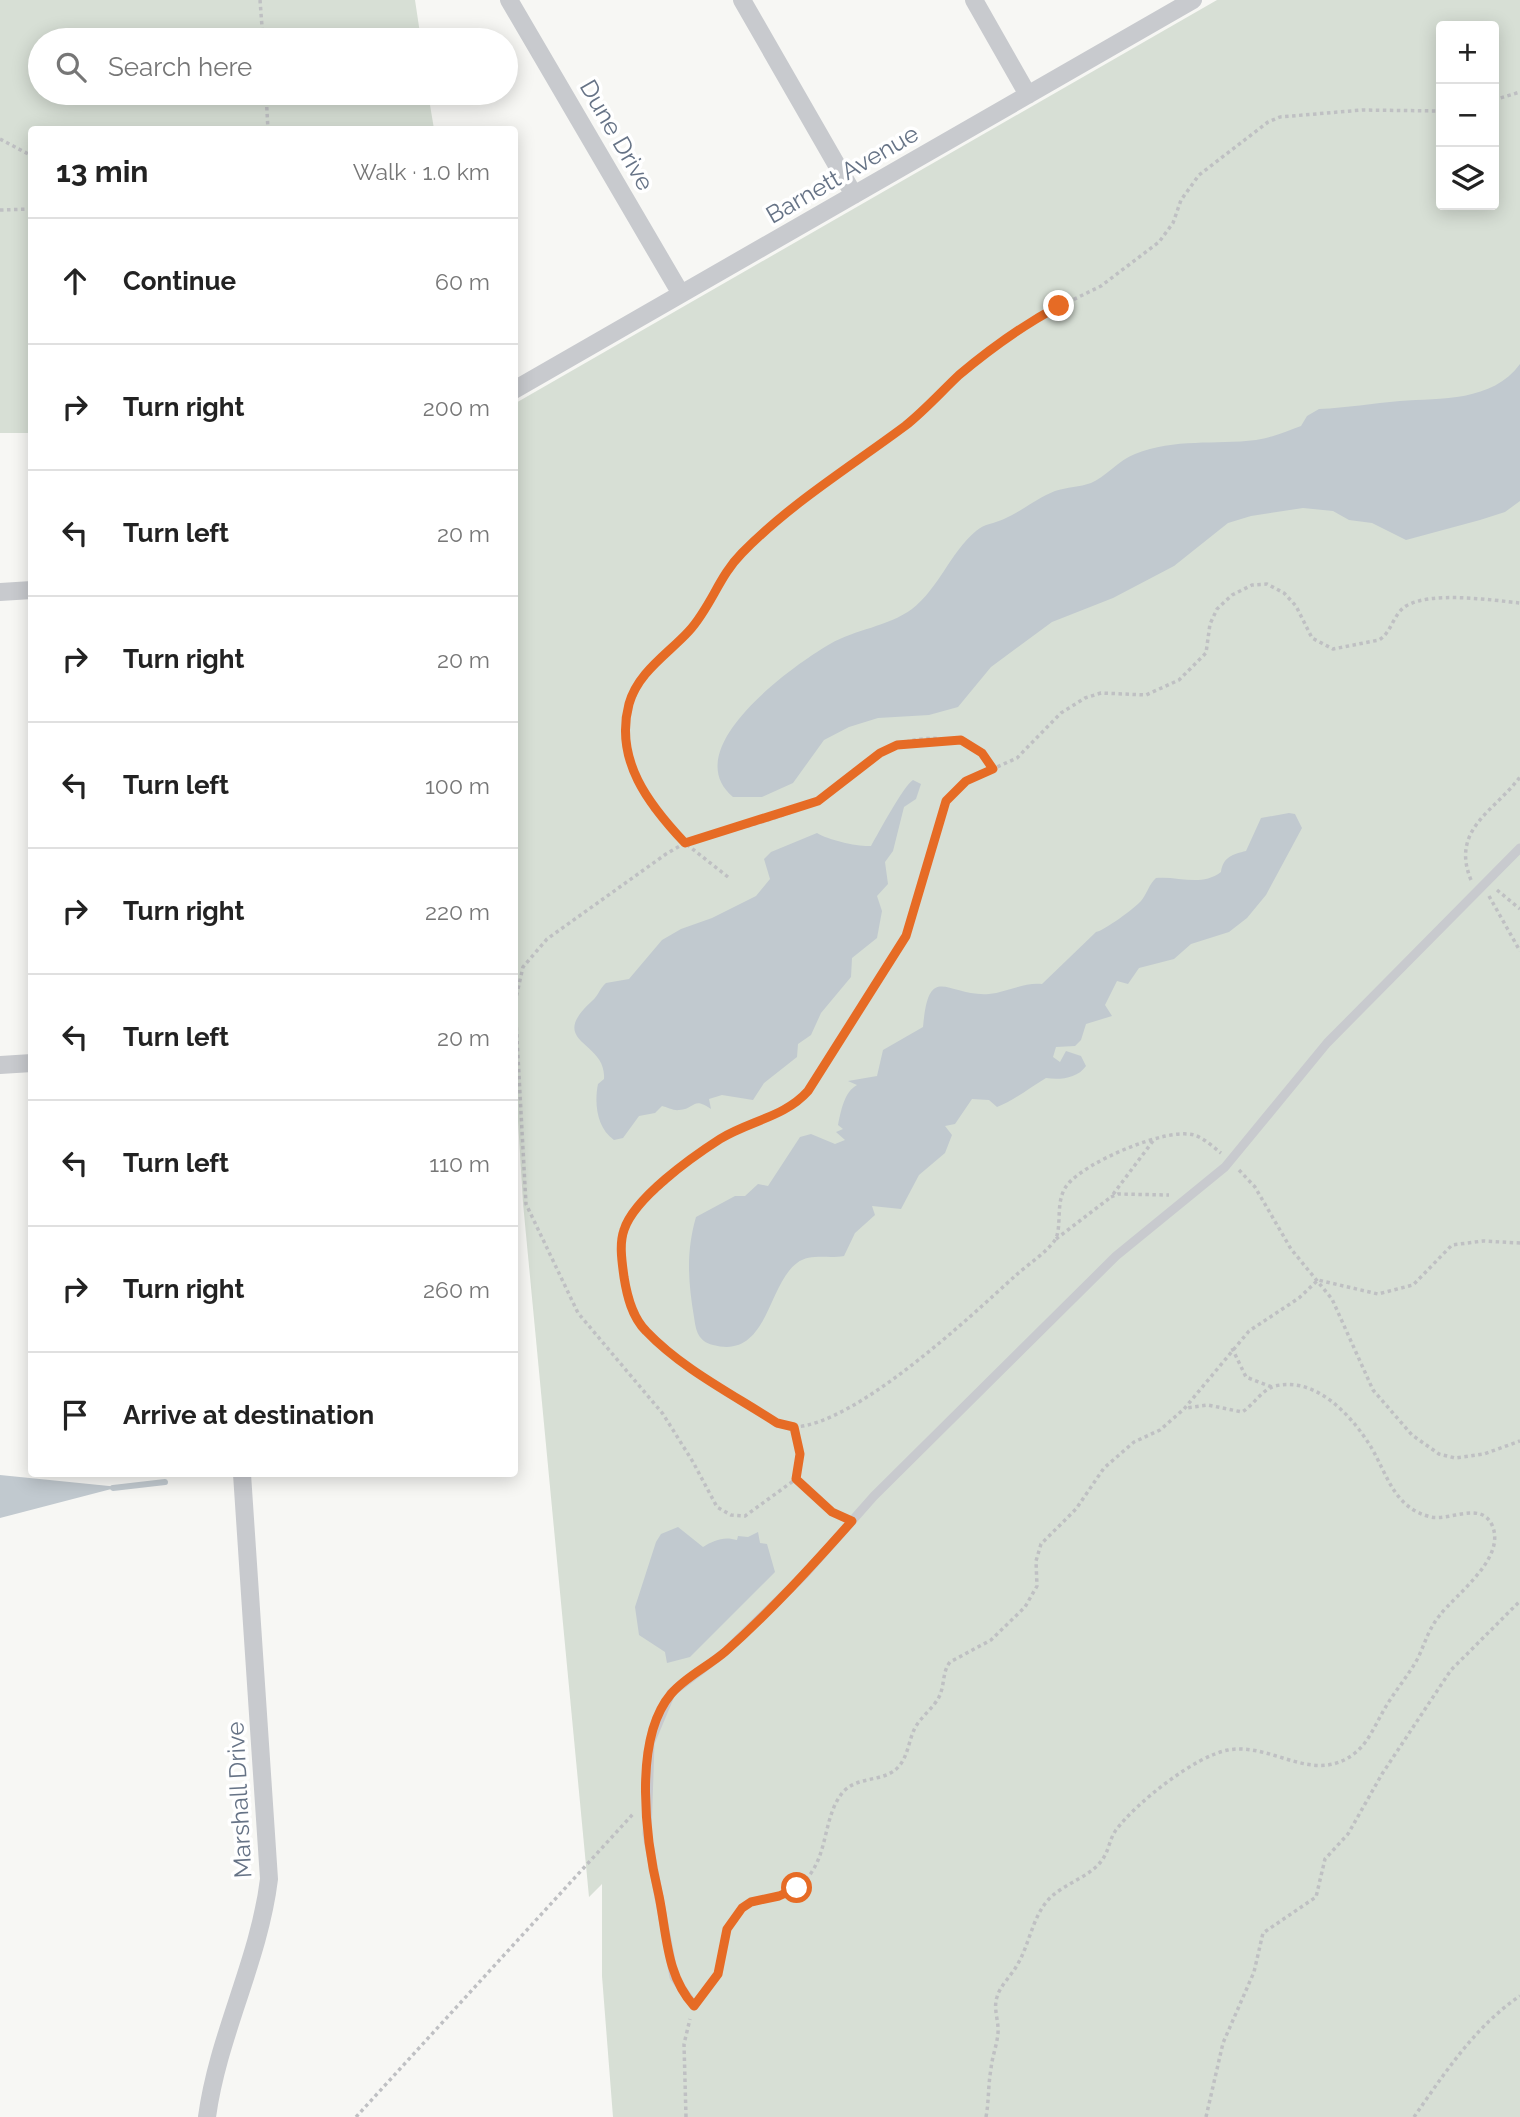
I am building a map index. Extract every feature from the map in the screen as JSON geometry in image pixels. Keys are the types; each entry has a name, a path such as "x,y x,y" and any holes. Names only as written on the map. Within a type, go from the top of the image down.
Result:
{"street":[{"name":"Dune Drive","path":"509,0 681,294"},
{"path":"742,0 854,195"},
{"path":"974,0 1028,95"},
{"name":"Barnett Avenue","path":"518,388 1193,0"},
{"path":"0,592 28,590"},
{"path":"0,1065 28,1063"},
{"name":"Marshall Drive","path":"207,2117 218,2056 262,1922 269,1879 242,1477"}],"lane":[{"path":"694,2006 674,1978 647,1834 650,1743 671,1693 725,1652 805,1574 852,1521 1116,1256 1231,1160 1327,1043 1520,848"}],"path":[{"path":"261,0 262,28"},
{"path":"1499,98 1520,92"},
{"path":"267,105 268,126"},
{"path":"728,877 685,843 653,810 639,784 626,747 628,711 643,678 690,631 727,569 743,551 813,492 907,424 994,346 1034,319 1101,286 1159,243 1173,223 1181,200 1199,175 1268,122 1280,117 1362,110 1436,111"},
{"path":"0,139 28,154"},
{"path":"0,211 28,209"},
{"path":"1194,1192 1145,1196 1118,1194 1111,1197 1056,1239 933,1351 834,1416 814,1424 794,1427 777,1423 684,1363 646,1331 634,1313 622,1265 624,1230 637,1208 696,1156 740,1128 791,1107 808,1091 906,936 946,801 966,781 1017,758 1075,702 1101,693 1152,694 1179,680 1206,653 1210,624 1217,609 1232,595 1257,583 1272,586 1293,601 1312,638 1333,649 1379,640 1402,609 1421,601 1465,599 1520,603"},
{"path":"518,989 523,967 547,939 666,853 685,843 818,801 880,753 897,745 961,740 982,753 993,769"},
{"path":"1520,777 1508,794 1481,816 1468,838 1467,870 1471,881 1504,894 1520,909"},
{"path":"1481,886 1497,905 1520,951"},
{"path":"518,1057 526,1204 578,1313 663,1414 694,1462 717,1507 731,1515 745,1516 796,1479 800,1454 794,1427"},
{"path":"1056,1239 1058,1210 1067,1184 1092,1166 1154,1139 1193,1135 1231,1160 1255,1187 1292,1249 1318,1280 1341,1315 1373,1390 1412,1435 1438,1454 1455,1458 1485,1454 1520,1441"},
{"path":"1111,1197 1154,1139"},
{"path":"1318,1280 1378,1293 1413,1285 1452,1245 1483,1241 1520,1243"},
{"path":"686,2117 684,2044 694,2006 718,1974 723,1940 733,1919 751,1902 789,1892 806,1880 822,1850 832,1810 841,1795 854,1784 883,1777 898,1768 914,1729 940,1696 946,1667 950,1662 991,1640 1035,1592 1036,1561 1041,1544 1076,1509 1113,1459 1134,1442 1160,1430 1184,1409 1232,1348 1249,1331 1298,1298 1318,1280"},
{"path":"986,2117 991,2067 998,2036 996,1998 1018,1964 1038,1915 1050,1898 1092,1870 1104,1858 1118,1828 1176,1774 1198,1760 1229,1749 1253,1748 1311,1767 1325,1766 1354,1754 1414,1665 1433,1624 1476,1577 1490,1554 1495,1536 1485,1517 1474,1512 1442,1519 1416,1511 1389,1487 1373,1451 1339,1406 1314,1391 1272,1387 1246,1377 1232,1348"},
{"path":"1184,1409 1203,1405 1242,1412 1272,1387"},
{"path":"796,1479 832,1512 852,1521"},
{"path":"1206,2117 1223,2043 1254,1972 1263,1933 1278,1920 1313,1901 1320,1885 1325,1859 1348,1834 1382,1774 1451,1670 1520,1601"},
{"path":"356,2117 647,1798"},
{"path":"1414,2117 1433,2088 1486,2025 1520,1996"}],"shaded area":[{"path":"0,0 415,0 419,28 28,28 28,105 430,105 434,126 28,126 28,433 0,433"},
{"path":"1217,0 1520,0 1520,2117 613,2117 602,1976 602,1884 589,1897 523,1203 518,1121 518,402"},
{"path":"1520,364 1520,501 1505,512 1406,540 1372,523 1349,520 1333,511 1303,508 1251,516 1228,523 1174,566 1113,598 1052,622 991,667 958,707 929,715 878,718 849,727 824,740 793,783 762,797 733,797 719,778 719,756 729,733 768,689 830,644 892,620 912,609 930,591 967,540 983,526 1011,516 1055,491 1091,483 1129,457 1150,449 1180,444 1262,439 1301,426 1307,416 1319,409 1465,396 1495,385"},
{"path":"913,780 921,784 916,799 904,807 893,851 885,862 888,884 877,896 882,911 877,938 852,958 851,977 821,1013 811,1035 798,1044 797,1057 764,1083 753,1100 722,1095 709,1099 711,1109 697,1103 677,1110 662,1106 655,1113 639,1116 623,1138 614,1140 608,1135 600,1122 596,1100 598,1084 604,1079 602,1066 597,1056 576,1034 574,1026 579,1015 604,985 629,979 662,940 756,896 770,879 764,859 771,852 817,833 844,842 871,846 898,799"},
{"path":"1295,814 1302,828 1266,895 1247,918 1229,932 1191,944 1174,959 1139,968 1128,984 1117,981 1105,1005 1112,1016 1086,1024 1081,1040 1075,1046 1056,1047 1053,1057 1060,1062 1066,1051 1081,1056 1086,1066 1078,1074 1067,1078 1046,1078 997,1107 989,1100 972,1099 955,1124 945,1126 952,1135 945,1153 919,1175 901,1209 872,1206 875,1215 855,1233 844,1256 813,1257 797,1263 787,1273 756,1331 745,1342 731,1347 713,1345 701,1338 695,1322 689,1279 689,1255 696,1217 735,1196 745,1196 758,1184 768,1186 800,1137 811,1134 835,1144 845,1140 836,1132 843,1129 838,1125 842,1108 849,1092 857,1085 848,1081 877,1076 883,1050 923,1027 926,1006 935,988 942,986 974,994 989,994 1029,984 1042,984 1096,932 1138,904 1156,878 1198,880 1213,876 1221,872 1229,857 1246,851 1261,818"},
{"path":"0,1475 119,1487 0,1518"},
{"path":"678,1527 703,1547 719,1539 737,1540 738,1536 748,1537 758,1532 760,1543 767,1544 775,1572 690,1657 667,1663 665,1652 639,1635 635,1607 656,1542 661,1534"}],"waterway":[{"path":"113,1488 165,1482"}],"route":[{"path":"797,1888 779,1896 751,1902 742,1908 727,1929 718,1974 694,2006 674,1978 647,1834 648,1757 654,1728 671,1693 725,1652 805,1574 852,1521 832,1512 796,1479 800,1454 794,1427 777,1423 684,1363 646,1331 629,1300 622,1265 622,1236 637,1208 696,1156 740,1128 791,1107 816,1082 906,936 946,801 966,781 993,769 982,753 961,740 942,739 897,745 880,753 818,801 685,843 653,810 632,767 626,747 629,703 643,678 662,655 690,631 727,569 743,551 785,514 907,424 994,346 1059,306"}]}
